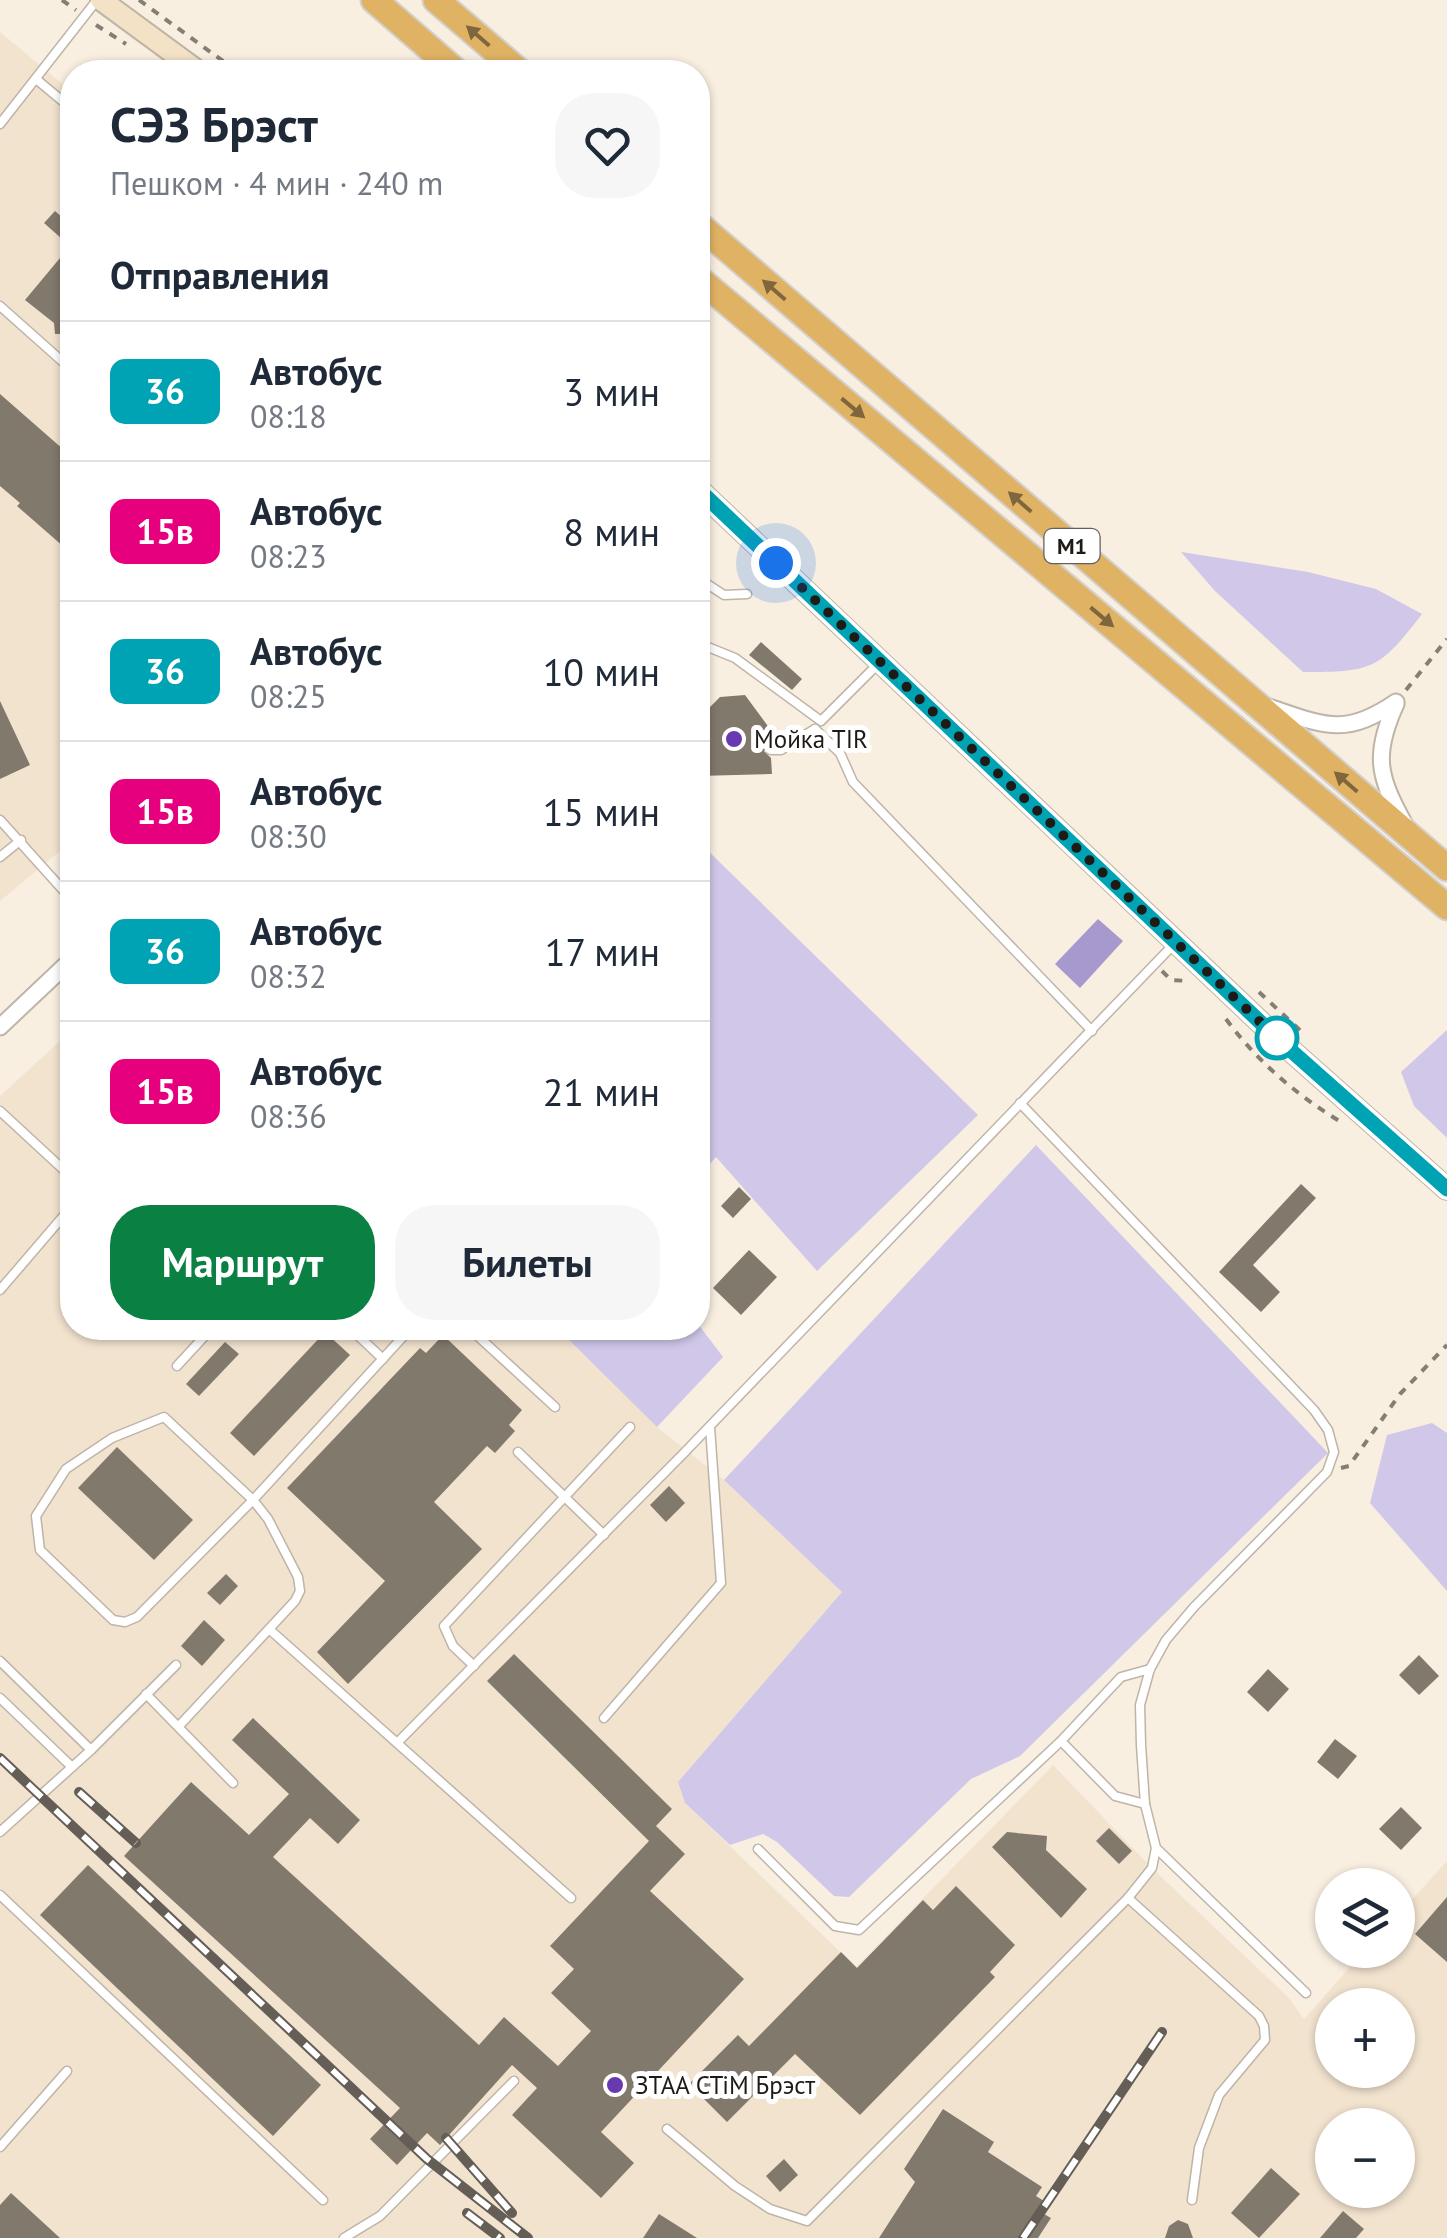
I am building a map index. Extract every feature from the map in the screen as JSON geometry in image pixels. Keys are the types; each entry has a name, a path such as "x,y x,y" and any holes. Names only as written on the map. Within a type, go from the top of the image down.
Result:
{"highway":[{"path":"374,0 444,60"},
{"path":"436,0 506,60"},
{"name":"М1","path":"710,234 1447,868"},
{"name":"М1","path":"710,288 1447,908"}],"main road":[{"path":"99,0 182,60"},
{"path":"710,500 1278,1039 1447,1189"}],"street":[{"path":"1253,702 1326,724 1353,726 1396,702"},
{"path":"1396,702 1379,750 1389,796 1414,839"},
{"path":"0,1027 60,970"}],"lane":[{"path":"0,124 99,0"},
{"path":"36,79 60,99"},
{"path":"0,306 60,359"},
{"path":"710,586 724,595 747,594"},
{"path":"710,649 735,658 818,725 840,753 853,782 1092,1031"},
{"path":"771,750 780,750 818,725 881,661"},
{"path":"0,820 60,886"},
{"path":"0,857 21,840"},
{"path":"396,1742 710,1426 1176,942"},
{"path":"667,2129 746,2194 770,2209 807,2221 1128,1898 1152,1868 1156,1848 1145,1804 1140,1705 1150,1669 1166,1640 1194,1607 1327,1472 1334,1452 1328,1430 1314,1410 1020,1103"},
{"path":"0,1111 60,1166"},
{"path":"0,1290 60,1220"},
{"path":"177,1366 201,1340"},
{"path":"363,1340 383,1359"},
{"path":"180,1726 300,1591 298,1577 268,1519 252,1500 164,1418 112,1438 66,1469 36,1516 40,1550 114,1620 125,1622 138,1617 252,1500 401,1340"},
{"path":"482,1340 554,1407"},
{"path":"604,1718 722,1583 710,1426"},
{"path":"474,1666 452,1646 444,1626 630,1427"},
{"path":"518,1452 604,1534"},
{"path":"269,1628 570,1898"},
{"path":"0,1661 92,1750"},
{"path":"0,1832 92,1750 176,1665"},
{"path":"758,1848 836,1926 858,1930 1060,1741 1121,1676 1150,1669"},
{"path":"146,1694 233,1783"},
{"path":"0,1698 72,1767"},
{"path":"1060,1741 1115,1796 1145,1804"},
{"path":"1156,1848 1306,1993"},
{"path":"0,1895 323,2200"},
{"path":"1128,1898 1259,2016 1264,2026 1265,2040 1218,2095 1200,2148 1192,2200"},
{"path":"0,2147 67,2071"},
{"path":"344,2238 380,2216 514,2081"}],"path":[{"path":"139,0 222,60"},
{"path":"1396,702 1447,639"},
{"path":"1327,1472 1349,1466 1400,1394 1447,1346"}],"shaded area":[{"path":"0,32 60,82 60,851 0,901"},
{"path":"1181,552 1308,572 1376,589 1422,614 1395,647 1372,664 1345,671 1303,672 1215,591"},
{"path":"710,853 978,1115 817,1271 716,1157 710,1164"},
{"path":"1098,919 1123,941 1080,988 1055,964"},
{"path":"1447,1030 1447,1138 1414,1106 1401,1072"},
{"path":"60,1041 60,1340 569,1340 657,1427 724,1480 842,1592 678,1782 685,1803 856,1967 1053,1765 1152,1868 1288,1997 1304,2019 1315,2007 1315,2088 1415,2088 1415,1988 1331,1988 1349,1968 1415,1968 1415,1896 1447,1861 1447,2238 0,2238 0,1096"},
{"path":"1036,1145 1328,1453 1020,1756 971,1779 849,1897 834,1896 777,1842 763,1834 730,1845 685,1803 678,1782 842,1592 724,1480"},
{"path":"569,1340 710,1340 723,1357 657,1427"},
{"path":"1432,1423 1447,1433 1447,1591 1370,1503 1387,1435"}],"building":[{"path":"55,211 60,215 60,237 44,223"},
{"path":"60,258 60,334 55,334 54,323 25,300"},
{"path":"0,394 60,446 60,544 0,486"},
{"path":"761,642 802,679 792,690 749,655"},
{"name":"Мойка TIR","path":"745,695 770,729 770,743 764,751 771,758 772,774 710,776 710,707 720,697"},
{"path":"0,701 30,765 0,779"},
{"path":"1301,1184 1316,1198 1253,1265 1280,1292 1261,1312 1219,1272"},
{"path":"739,1187 751,1199 733,1218 721,1206"},
{"path":"749,1250 777,1277 741,1315 713,1288"},
{"path":"317,1340 334,1340 350,1355 254,1456 230,1433"},
{"path":"438,1340 448,1340 522,1410 509,1425 515,1431 495,1453 487,1446 434,1502 482,1549 348,1684 317,1652 385,1581 287,1488 420,1348 426,1353"},
{"path":"225,1342 239,1354 199,1396 186,1384"},
{"path":"117,1447 193,1520 154,1560 78,1488"},
{"path":"669,1486 685,1503 666,1522 650,1505"},
{"path":"226,1574 238,1586 220,1605 207,1593"},
{"path":"204,1620 225,1640 202,1666 181,1646"},
{"path":"514,1654 672,1809 656,1826 685,1854 650,1891 744,1979 601,2132 634,2163 601,2198 512,2115 537,2088 512,2065 440,2145 427,2133 397,2165 370,2139 400,2108 124,1856 191,1782 249,1835 289,1794 232,1740 253,1718 360,1820 338,1844 310,1818 273,1857 479,2045 504,2017 558,2066 591,2031 551,1993 574,1969 550,1946 649,1841 487,1681"},
{"path":"1419,1655 1439,1676 1419,1695 1399,1675"},
{"path":"1268,1669 1289,1689 1268,1712 1247,1692"},
{"path":"1335,1739 1357,1756 1338,1779 1317,1762"},
{"path":"1401,1807 1422,1828 1401,1850 1379,1829"},
{"path":"1109,1828 1132,1851 1119,1864 1096,1841"},
{"path":"1007,1832 1047,1836 1046,1850 1087,1889 1061,1918 992,1847"},
{"path":"88,1865 321,2085 273,2136 40,1915"},
{"path":"956,1886 1015,1945 990,1972 995,1977 860,2115 795,2054 727,2122 689,2084 738,2035 749,2046 841,1952 857,1968 923,1900 933,1910"},
{"path":"1447,1897 1447,1962 1415,1934"},
{"path":"943,2109 994,2142 988,2152 1042,2187 1036,2196 1050,2205 1044,2214 1051,2218 1038,2238 879,2238 915,2182 904,2169"},
{"path":"784,2159 798,2175 780,2192 766,2176"},
{"path":"1271,2168 1300,2194 1259,2238 1231,2213"},
{"path":"11,2193 60,2238 0,2238 0,2205"},
{"path":"1343,2211 1364,2229 1356,2238 1320,2238"},
{"path":"659,2214 697,2238 643,2238"},
{"path":"1178,2220 1188,2224 1193,2238 1165,2238 1169,2226"}],"railway":[{"path":"0,1758 427,2159 528,2238"},
{"path":"79,1792 136,1843"},
{"path":"1023,2238 1162,2032"},
{"path":"446,2138 512,2213"},
{"path":"467,2213 500,2238"}],"bus line":[{"name":"36","path":"710,500 1278,1039 1447,1189"}],"place":[{"name":"Мойка TIR","path":"734,739"},
{"name":"ЗТАА СТіМ Брэст","path":"615,2085"}],"route":[{"path":"776,563 1277,1038"}]}
